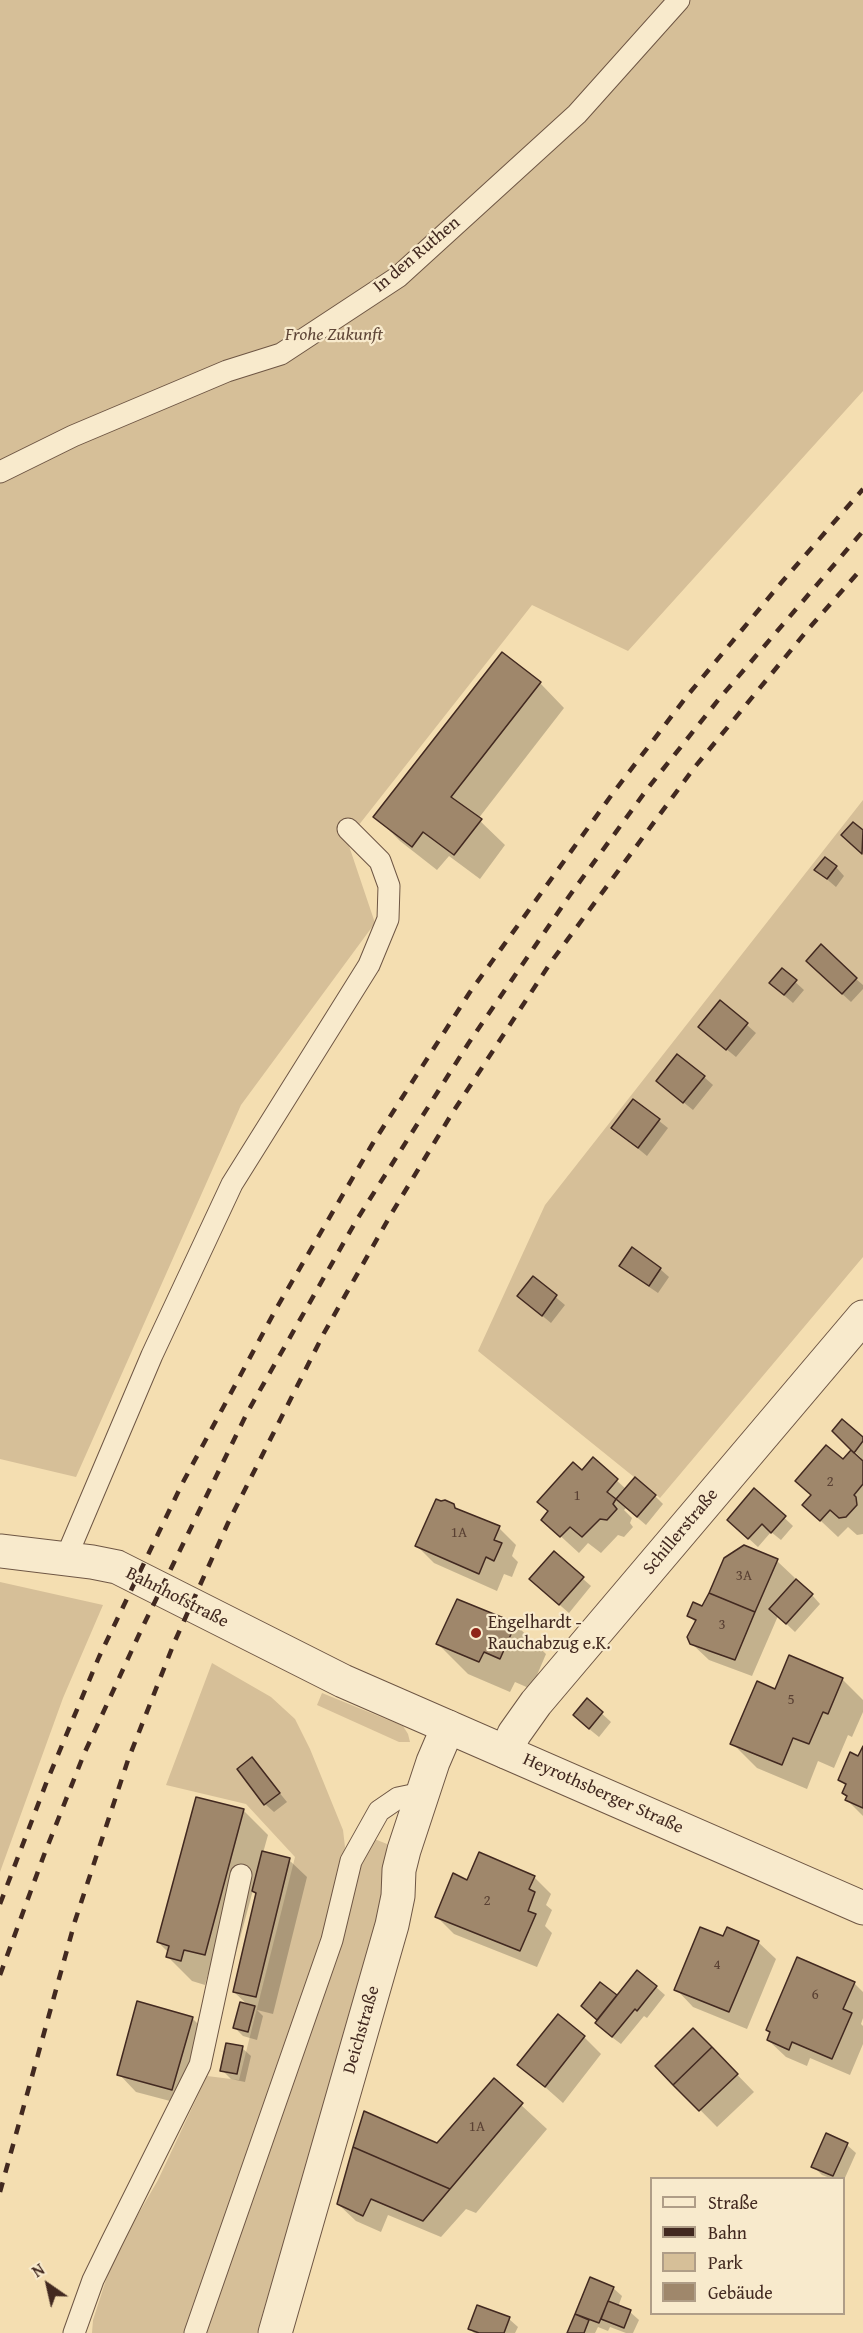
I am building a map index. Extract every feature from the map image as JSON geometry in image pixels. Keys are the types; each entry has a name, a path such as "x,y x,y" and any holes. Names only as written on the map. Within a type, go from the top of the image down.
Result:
{"street":[{"name":"Schillerstraße","path":"506,1752 514,1734 530,1710 863,1317"},
{"name":"Bahnhofstraße","path":"0,1551 117,1567 343,1681"},
{"name":"Heyrothsberger Straße","path":"343,1681 863,1908"},
{"name":"Deichstraße","path":"275,2333 392,1925 398,1896 399,1870 422,1793 448,1727"}],"lane":[{"name":"In den Ruthen","path":"0,472 74,436 227,371 281,354 398,277 577,114 679,0"},
{"path":"64,1560 152,1355 232,1184 369,964 388,919 389,886 381,861 348,829"},
{"path":"195,2333 332,1940 351,1861 379,1811 398,1798 422,1793"},
{"path":"75,2333 93,2280 200,2066 241,1875"}],"green space":[{"name":"Frohe Zukunft","path":"0,0 863,0 863,391 628,651 532,605 347,840 375,923 241,1105 76,1477 0,1459"},
{"path":"863,800 863,1257 660,1498 478,1351 545,1205"},
{"path":"0,1582 103,1605 63,1698 0,1872"},
{"path":"212,1663 271,1697 295,1719 310,1749 343,1830 345,1847 342,1869 328,1925 188,2333 92,2333 93,2320 113,2258 158,2180 207,2076 239,2080 295,1857 246,1804 166,1785"},
{"path":"322,1693 403,1726 410,1742 399,1742 317,1705"},
{"path":"372,1838 387,1844 382,1904 257,2333 206,2333 337,1952 360,1867"}],"building":[{"path":"502,652 541,682 451,797 482,819 454,855 423,832 412,847 373,817"},
{"path":"853,822 863,830 862,854 841,835"},
{"path":"825,857 837,866 827,879 814,870"},
{"path":"821,944 857,978 842,994 806,961"},
{"path":"782,968 797,980 784,995 769,983"},
{"path":"720,1000 748,1023 726,1050 698,1027"},
{"path":"677,1054 705,1076 683,1103 656,1081"},
{"path":"633,1099 660,1119 638,1148 611,1128"},
{"path":"632,1247 661,1268 649,1286 619,1266"},
{"path":"533,1276 557,1295 542,1316 517,1296"},
{"path":"842,1419 863,1437 863,1441 854,1453 832,1431"},
{"path":"826,1445 843,1459 851,1450 863,1461 863,1484 854,1495 857,1505 846,1517 839,1518 830,1510 820,1521 802,1505 811,1495 795,1481"},
{"path":"593,1457 618,1479 607,1492 616,1499 613,1504 617,1509 607,1520 600,1519 582,1537 570,1527 560,1537 541,1520 548,1511 537,1502 573,1462 582,1470"},
{"path":"635,1477 656,1495 637,1517 616,1499"},
{"path":"754,1488 786,1516 771,1533 762,1524 748,1539 727,1520"},
{"path":"436,1499 445,1500 454,1504 455,1508 500,1526 494,1540 502,1543 494,1561 486,1557 479,1574 415,1546"},
{"path":"744,1545 778,1559 755,1612 709,1593 724,1558"},
{"path":"554,1551 584,1577 559,1605 529,1579"},
{"path":"796,1579 813,1594 786,1624 769,1609"},
{"path":"709,1593 755,1612 735,1660 690,1644 687,1637 696,1620 687,1616 693,1602 702,1606"},
{"name":"Engelhardt - Rauchabzug e.K.","path":"457,1599 516,1623 500,1659 484,1652 479,1662 436,1644"},
{"path":"789,1655 843,1678 828,1714 823,1712 809,1744 793,1738 782,1765 730,1744 757,1681 775,1689"},
{"path":"587,1698 603,1712 589,1729 573,1715"},
{"path":"863,1746 863,1808 845,1800 847,1796 842,1793 846,1784 838,1780 850,1752 858,1756"},
{"path":"252,1757 280,1793 264,1805 237,1769"},
{"path":"196,1797 244,1809 205,1955 184,1950 181,1961 166,1957 169,1946 157,1942"},
{"path":"262,1851 290,1858 256,1997 233,1992 256,1893 252,1891"},
{"path":"479,1852 535,1876 529,1889 535,1892 528,1911 536,1914 520,1951 435,1917 453,1873 467,1880"},
{"path":"700,1927 723,1936 727,1927 759,1941 729,2012 674,1990"},
{"path":"797,1957 855,1982 843,2009 852,2013 832,2059 792,2042 789,2050 767,2040 770,2032 766,2030"},
{"path":"637,1970 657,1986 612,2037 595,2023"},
{"path":"600,1982 617,1995 597,2020 581,2006"},
{"path":"137,2001 193,2017 172,2090 117,2075"},
{"path":"240,2002 255,2006 248,2032 233,2028"},
{"path":"558,2014 585,2036 545,2087 517,2065"},
{"path":"693,2028 712,2047 673,2085 655,2066"},
{"path":"226,2043 243,2046 237,2074 220,2071"},
{"path":"712,2047 738,2074 699,2111 673,2085"},
{"path":"494,2078 523,2103 450,2189 353,2147 364,2111 437,2143"},
{"path":"826,2133 848,2143 833,2176 811,2167"},
{"path":"353,2147 450,2189 423,2221 371,2199 363,2216 337,2204"},
{"path":"590,2277 614,2287 599,2323 575,2314"},
{"path":"608,2301 631,2310 624,2328 601,2319"},
{"path":"477,2305 510,2317 504,2333 479,2333 468,2329"},
{"path":"575,2314 589,2320 584,2333 567,2333"}],"railway":[{"path":"0,1904 47,1781 99,1657 182,1484 276,1309 373,1143 470,992 613,793 687,696 863,489"},
{"path":"0,1975 84,1754 143,1626 247,1413 356,1221 468,1044 570,895 648,788 719,699 863,531"},
{"path":"0,2192 75,1921 128,1760 174,1643 228,1523 324,1333 390,1216 451,1115 551,962 694,768 810,627 863,567"}],"place":[{"name":"Engelhardt - Rauchabzug e.K.","path":"476,1633"}]}
